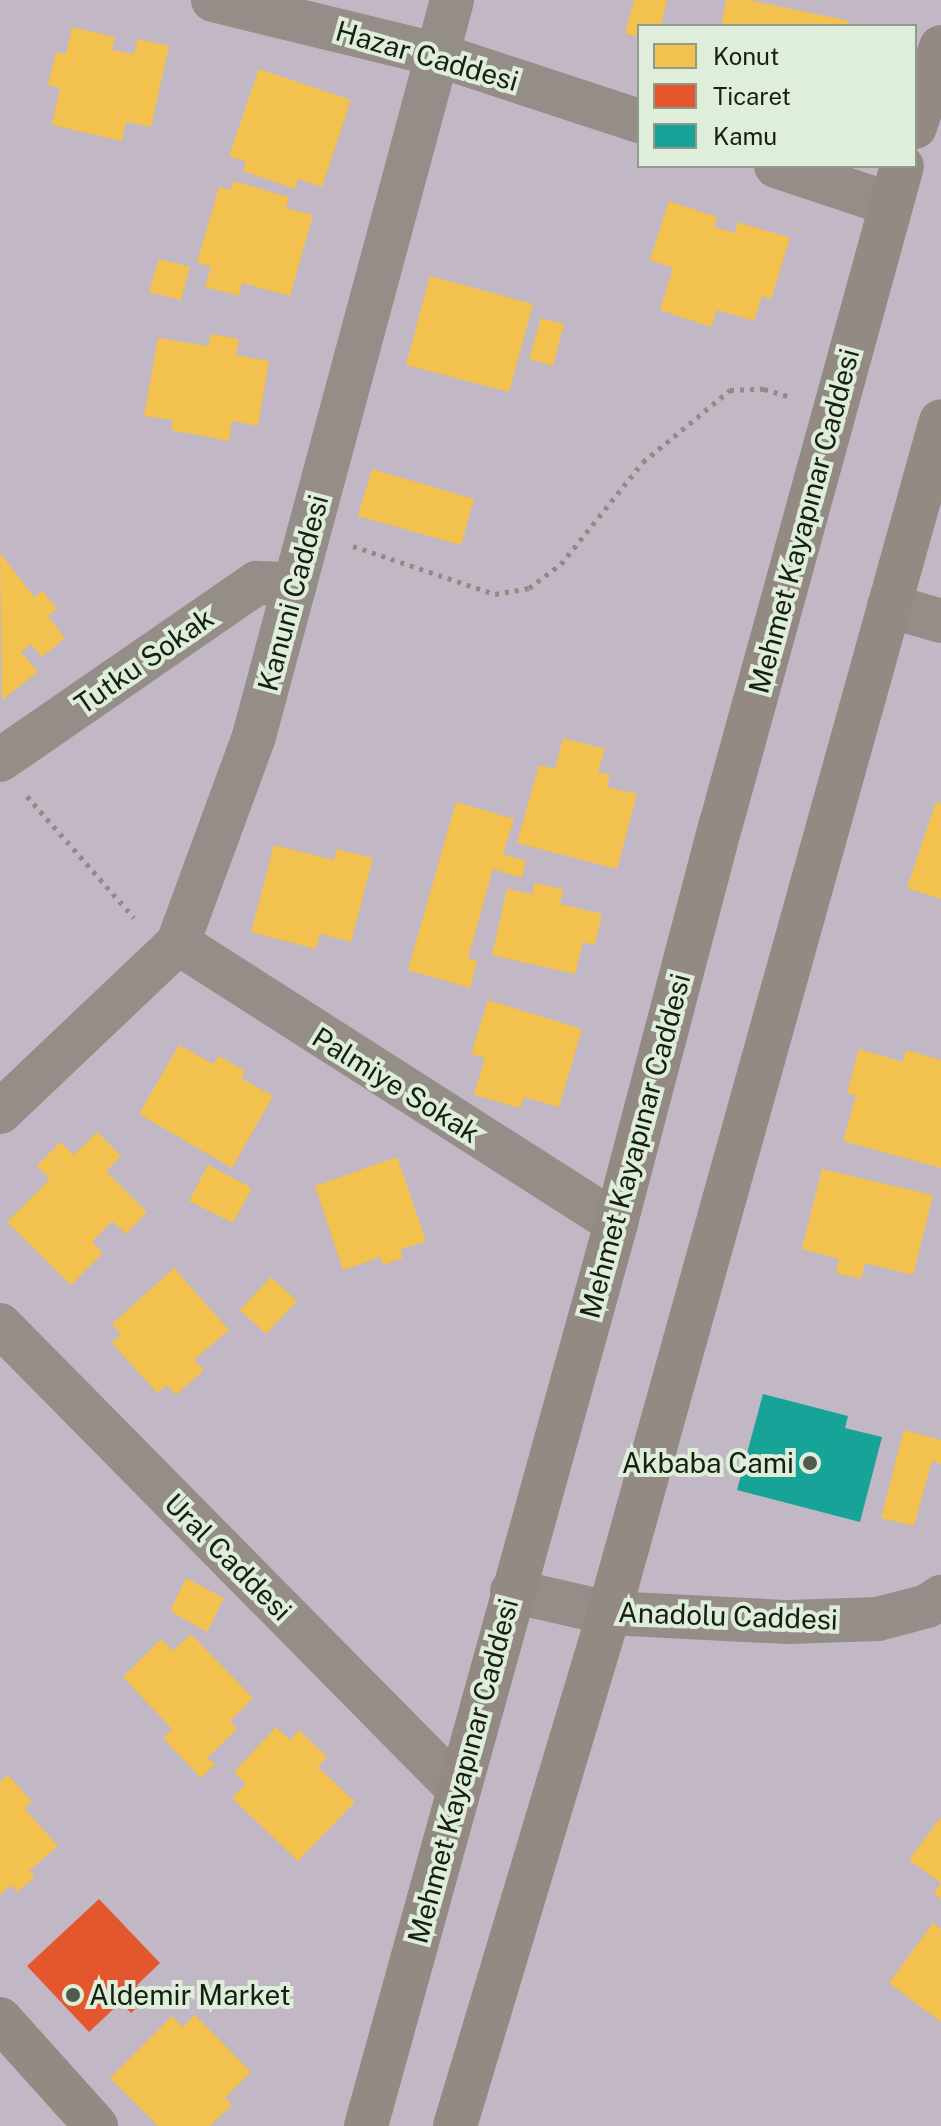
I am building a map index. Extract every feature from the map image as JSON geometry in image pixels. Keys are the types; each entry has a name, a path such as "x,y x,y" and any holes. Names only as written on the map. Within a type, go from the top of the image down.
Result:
{"main road":[{"path":"917,121 941,47"},
{"name":"Mehmet Kayapınar Caddesi","path":"366,2126 457,1788 616,1223 896,185"},
{"path":"455,2126 609,1613 941,421"},
{"path":"0,2019 96,2126"}],"street":[{"name":"Hazar Caddesi","path":"213,0 438,55 637,120"},
{"name":"Kanuni Caddesi","path":"0,1112 172,948 254,736 452,0"},
{"path":"789,168 896,185"},
{"name":"Tutku Sokak","path":"10,775 257,583 295,584"},
{"path":"889,606 941,621"},
{"name":"Palmiye Sokak","path":"172,948 616,1223"},
{"name":"Ural Caddesi","path":"0,1325 457,1788"},
{"name":"Anadolu Caddesi","path":"512,1591 609,1613 789,1622 863,1619 927,1606 941,1597"}],"path":[{"path":"309,531 495,594 529,588 561,564 643,462 730,390 764,389 834,410"},
{"path":"10,775 172,948"}],"shaded area":[{"path":"0,0 941,0 941,2126 0,2126"}],"building: Konut":[{"path":"634,0 667,0 661,24 637,24 637,36 625,33"},
{"path":"726,0 749,0 849,21 848,24 721,24"},
{"path":"72,27 115,37 112,50 134,54 138,39 169,46 151,127 126,122 122,141 52,125 60,88 48,85 56,52 66,54"},
{"path":"259,69 351,100 322,187 298,179 295,189 243,171 246,162 229,156"},
{"path":"233,181 289,197 286,208 313,215 290,296 242,283 239,296 205,287 211,267 197,262 219,187 231,190"},
{"path":"669,201 717,217 714,227 735,233 738,222 790,238 771,299 762,296 754,321 717,310 711,327 660,310 673,268 650,260"},
{"path":"159,259 190,267 181,300 149,292"},
{"path":"430,276 533,304 509,392 406,365"},
{"path":"541,318 564,324 553,366 529,359"},
{"path":"211,334 239,339 236,355 269,361 258,426 232,421 229,441 171,430 173,420 144,416 158,338 208,346"},
{"path":"372,469 474,499 461,545 358,516"},
{"path":"0,553 34,597 43,591 57,609 48,616 65,638 42,657 31,644 21,652 38,672 2,700"},
{"path":"563,738 605,749 598,772 610,775 607,787 637,794 617,869 517,843 539,765 555,769"},
{"path":"456,802 514,819 503,854 526,861 522,878 493,869 468,958 477,961 470,988 408,970"},
{"path":"936,802 941,804 941,899 907,888"},
{"path":"274,845 334,860 337,849 373,858 351,942 320,934 316,949 251,932"},
{"path":"535,883 563,889 560,904 602,914 595,945 583,942 575,974 492,955 507,889 532,894"},
{"path":"488,1000 582,1029 559,1107 524,1097 520,1108 474,1095 485,1058 471,1054"},
{"path":"179,1045 213,1064 219,1056 245,1071 241,1078 273,1096 232,1168 139,1114"},
{"path":"859,1049 903,1062 906,1050 941,1060 941,1168 843,1141 856,1096 847,1093"},
{"path":"97,1132 121,1156 106,1171 147,1212 126,1234 112,1221 92,1242 103,1253 71,1285 7,1222 50,1179 37,1166 60,1142 74,1155"},
{"path":"397,1157 426,1241 400,1250 403,1258 383,1265 381,1257 343,1270 315,1186"},
{"path":"208,1165 252,1188 233,1223 189,1201"},
{"path":"822,1169 933,1195 913,1275 865,1263 861,1279 836,1273 839,1259 802,1249"},
{"path":"174,1268 229,1330 194,1360 204,1370 176,1395 167,1385 157,1393 112,1343 121,1334 112,1324"},
{"path":"271,1277 297,1301 266,1334 240,1310"},
{"path":"904,1430 941,1440 941,1464 932,1461 914,1526 881,1518"},
{"path":"186,1578 224,1598 207,1632 170,1611"},
{"path":"191,1634 253,1698 230,1721 237,1729 207,1758 215,1764 201,1778 163,1738 172,1729 123,1677 161,1639 173,1651"},
{"path":"276,1727 290,1740 299,1730 327,1757 318,1767 355,1802 298,1861 232,1798 246,1784 234,1772"},
{"path":"8,1775 32,1802 24,1808 58,1846 29,1871 35,1877 17,1892 11,1885 0,1895 0,1782"},
{"path":"941,1817 941,1883 909,1860"},
{"path":"941,1883 941,1899 934,1893"},
{"path":"933,1923 941,1929 941,2022 889,1983"},
{"path":"195,2015 251,2072 225,2098 232,2105 210,2126 158,2126 110,2078 172,2016 182,2027"}],"building: Ticaret":[{"path":"99,1899 160,1963 137,1985 148,1997 131,2013 121,2002 89,2032 27,1966"}],"building: Kamu":[{"name":"Akbaba Cami","path":"763,1394 848,1416 845,1428 882,1437 860,1522 737,1490"}],"place":[{"name":"Akbaba Cami","path":"810,1463"},
{"name":"Aldemir Market","path":"73,1995"}]}
